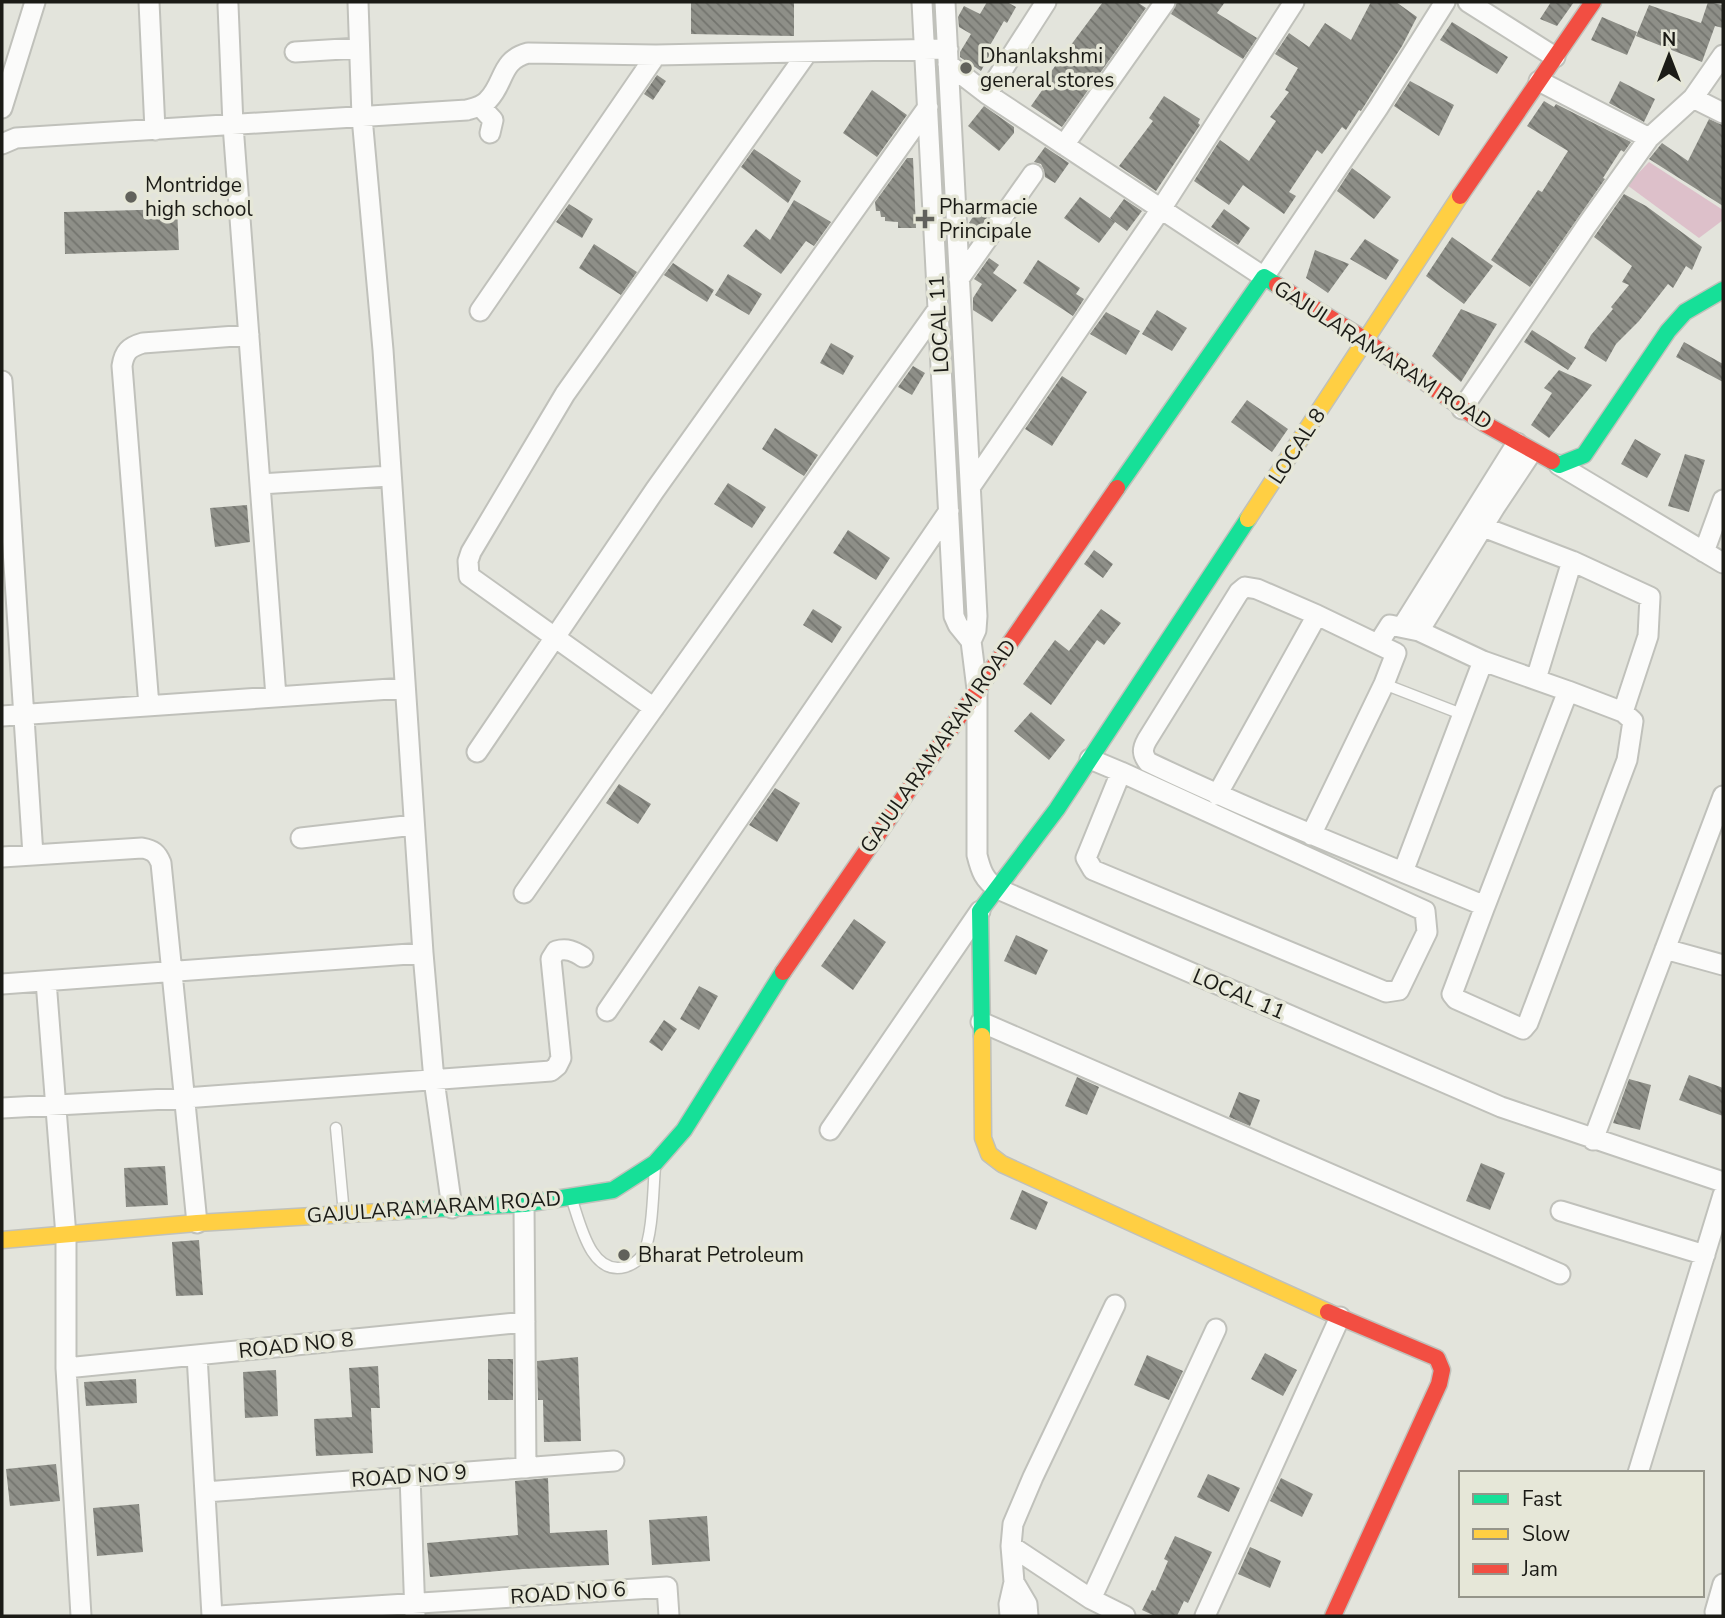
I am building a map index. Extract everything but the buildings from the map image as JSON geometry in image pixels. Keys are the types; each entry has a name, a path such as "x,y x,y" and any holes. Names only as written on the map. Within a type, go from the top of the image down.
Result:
{"main road":[{"name":"LOCAL 8","path":"980,911 1090,759 1593,2"},
{"name":"GAJULARAMARAM ROAD","path":"2,1240 197,1223 524,1204 613,1190 655,1163 684,1129 803,941 1264,277 1366,341 1462,409 1524,448 1559,465"},
{"path":"1559,465 1584,455 1668,331 1685,312 1723,290"},
{"path":"980,911 983,1138 989,1154 1002,1164 1437,1358 1442,1370 1432,1401 1333,1616"}],"street":[{"path":"2,108 35,2"},
{"path":"149,2 155,130"},
{"path":"358,2 362,117 383,350 423,953 434,1080 452,1208"},
{"name":"LOCAL 11","path":"922,2 954,616 971,641"},
{"name":"LOCAL 11","path":"945,2 977,616 976,630 971,641 976,689 977,855 986,882 1501,1107 1723,1182"},
{"path":"987,94 1046,2"},
{"path":"1064,145 1165,2"},
{"path":"971,485 1161,209 1294,2"},
{"path":"2,144 16,138 467,110 489,100 509,64 516,56 528,53 656,55 925,49 948,56 987,94 1264,277 1378,108 1445,2"},
{"path":"1468,2 1555,57"},
{"path":"228,5 233,125 276,697"},
{"path":"295,52 359,48"},
{"path":"654,708 469,576 468,561 565,394 807,53"},
{"path":"480,310 656,55"},
{"path":"1462,409 1649,138 1693,98 1723,55"},
{"path":"1539,81 1649,138"},
{"path":"1693,98 1723,113"},
{"path":"480,106 493,120 490,133"},
{"path":"477,752 557,638 655,490 928,107"},
{"path":"959,279 1033,174"},
{"path":"935,241 958,239"},
{"path":"524,893 939,309"},
{"path":"149,706 123,355 133,346 143,343 249,335"},
{"path":"2,380 33,856"},
{"path":"946,449 969,447"},
{"path":"1411,629 1524,448"},
{"path":"1559,465 1723,563"},
{"path":"260,484 390,476"},
{"path":"1704,552 1723,500"},
{"path":"607,1012 949,511"},
{"path":"1476,523 1572,561 1650,597 1648,636 1623,712"},
{"path":"1536,679 1572,561"},
{"path":"1311,835 1384,684 1396,653 1317,615 1257,589 1245,587 1239,592 1143,747 1143,755 1148,762 1217,795 1311,835 1485,906"},
{"path":"1217,795 1317,615"},
{"path":"1378,644 1390,625 1411,629 1483,662 1536,679 1568,691 1623,712 1633,721 1628,760 1528,1023 1523,1029 1456,999 1452,994 1568,691"},
{"path":"1403,872 1483,662"},
{"path":"2,716 405,688"},
{"path":"1090,759 1121,772 1425,911 1427,932 1399,990 1386,992 1093,870 1086,858 1121,772"},
{"path":"1593,1140 1723,796"},
{"path":"301,838 414,825"},
{"path":"2,857 151,849 158,855 162,863 174,971 197,1223"},
{"path":"830,1130 980,911"},
{"path":"2,1108 185,1098 551,1071 558,1066 561,1058 551,960 556,951 562,949 583,957"},
{"path":"1665,949 1723,965"},
{"path":"2,984 423,953"},
{"path":"46,981 66,1236 66,1368 81,1616"},
{"path":"981,1022 1560,1274"},
{"path":"1639,1471 1723,1195"},
{"path":"524,1204 526,1468"},
{"path":"1561,1211 1705,1255"},
{"path":"1010,1616 1009,1604 1014,1582 1011,1546 1013,1524 1115,1306"},
{"path":"1205,1616 1340,1317"},
{"name":"ROAD NO 8","path":"66,1368 525,1322"},
{"path":"1091,1599 1216,1329"},
{"path":"197,1355 212,1616"},
{"name":"ROAD NO 9","path":"205,1492 614,1461"},
{"path":"410,1476 415,1610"},
{"path":"1011,1546 1091,1599 1125,1616"},
{"path":"1014,1582 1027,1604 1028,1616"},
{"path":"1714,1612 1723,1584"},
{"name":"ROAD NO 6","path":"219,1616 415,1610 667,1587 669,1616"}],"lane":[{"path":"1384,684 1464,715"},
{"path":"336,1128 344,1214"},
{"path":"571,1197 589,1246 600,1262 616,1269 632,1265 643,1254 651,1222 655,1163"}],"shaded area":[{"path":"1649,162 1723,210 1723,220 1699,238 1627,185"}],"traffic: fast":[{"path":"1117,488 1264,277 1277,285"},
{"path":"1552,461 1559,465 1584,455 1668,331 1685,312 1723,290"},
{"path":"982,1036 980,911 1057,809 1248,519"},
{"path":"397,1211 524,1204 613,1190 655,1163 684,1130 783,972"}],"traffic: slow":[{"path":"1248,519 1460,196"},
{"path":"982,1036 983,1138 989,1154 1002,1164 1328,1312"},
{"path":"2,1240 197,1223 397,1211"}],"traffic: jam":[{"path":"1460,196 1593,2"},
{"path":"1277,285 1356,334 1485,424 1552,461"},
{"path":"783,972 1117,488"},
{"path":"1328,1312 1437,1358 1442,1370 1439,1384 1333,1616"}],"place":[{"name":"Dhanlakshmi general stores","path":"966,68"},
{"name":"Montridge high school","path":"131,197"},
{"name":"Pharmacie Principale","path":"925,219"},
{"name":"Bharat Petroleum","path":"624,1255"}]}
